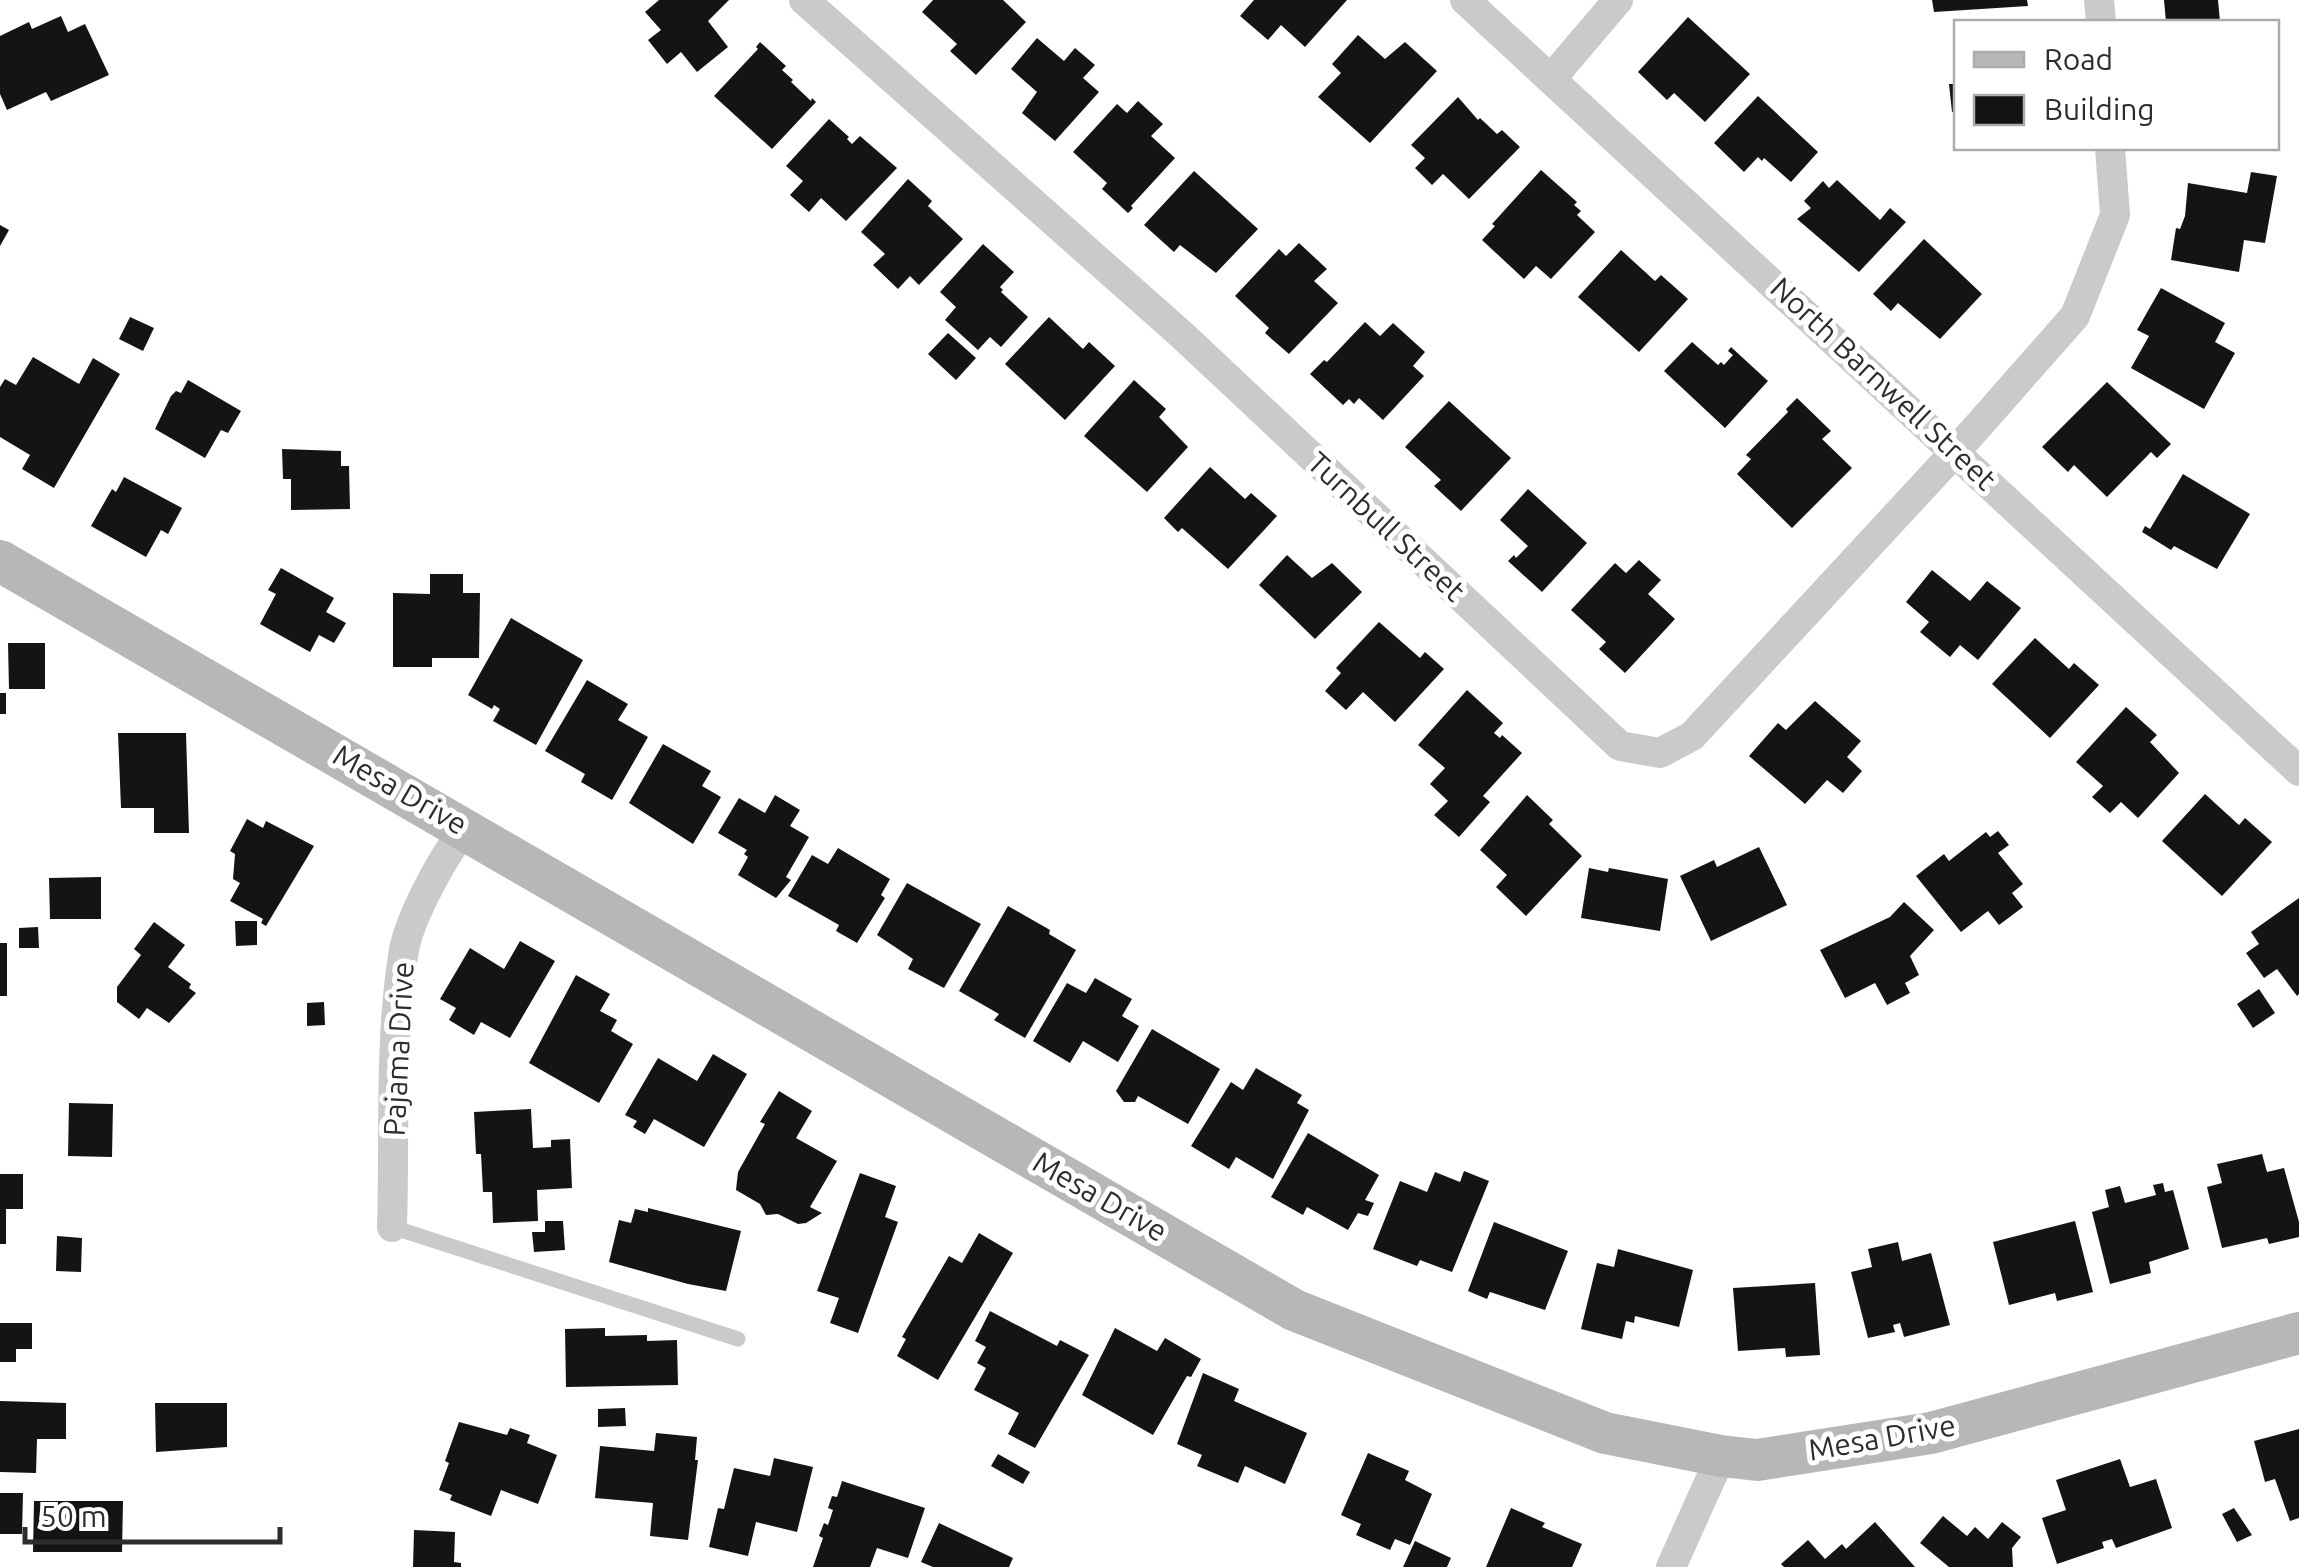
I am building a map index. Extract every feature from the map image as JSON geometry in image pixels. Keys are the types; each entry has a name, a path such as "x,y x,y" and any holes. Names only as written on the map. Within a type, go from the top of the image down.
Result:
{"main road":[{"name":"Mesa Drive","path":"0,561 1294,1310 1605,1432 1757,1460 1931,1432 2299,1333"}],"street":[{"name":"Turnbull Street","path":"804,0 1182,335 1620,746 1660,752 1692,736 1956,452 2075,316 2115,215 2110,150"},
{"name":"North Barnwell Street","path":"1465,0 2299,770"},
{"path":"1551,79 1618,0"},
{"name":"Pajama Drive","path":"392,1227 397,1024 404,946 444,854 466,828"},
{"path":"1671,1567 1721,1456"}],"lane":[{"path":"392,1227 738,1339"}],"building":[{"path":"659,0 729,0 708,21 728,47 697,72 681,52 667,64 648,40 661,30 645,12"},
{"path":"933,0 1003,0 1026,22 976,75 950,51 957,44 922,12"},
{"path":"1254,0 1347,0 1305,47 1281,25 1268,40 1240,16"},
{"path":"1932,0 2027,0 2028,6 1934,12"},
{"path":"2164,0 2218,0 2220,20 2166,20"},
{"path":"61,16 68,32 85,24 109,75 51,101 46,92 7,110 0,94 0,36 29,22 32,29"},
{"path":"1688,17 1750,74 1705,122 1674,93 1667,100 1638,72"},
{"path":"1358,35 1385,59 1405,42 1437,71 1370,143 1318,97 1341,73 1332,64"},
{"path":"1037,38 1064,61 1075,48 1095,65 1083,78 1099,92 1055,141 1022,113 1037,92 1011,69"},
{"path":"760,42 786,66 782,70 791,82 816,102 772,149 714,96 758,49"},
{"path":"1949,84 1954,84 1952,112"},
{"path":"1758,96 1818,152 1791,182 1764,158 1762,161 1758,157 1744,172 1714,143"},
{"path":"1458,97 1478,120 1497,134 1502,130 1520,147 1469,199 1443,174 1432,185 1415,168 1425,158 1411,145"},
{"path":"1138,101 1163,124 1151,136 1175,158 1128,213 1102,189 1107,183 1073,152 1117,104 1127,113"},
{"path":"829,119 852,144 860,136 897,168 846,221 821,198 809,212 790,195 803,181 786,166"},
{"path":"1541,170 1577,202 1574,205 1581,211 1577,215 1595,232 1551,279 1536,266 1524,279 1482,240"},
{"path":"1194,171 1258,229 1216,273 1180,245 1174,252 1144,225"},
{"path":"2251,172 2277,176 2265,243 2244,240 2239,272 2171,260 2176,228 2180,229 2185,216 2188,183 2247,193"},
{"path":"908,179 932,201 928,206 963,239 919,285 910,276 898,289 873,265 885,254 861,232"},
{"path":"1837,180 1880,220 1890,208 1906,222 1859,272 1797,219 1811,208 1804,201 1823,181 1829,188"},
{"path":"0,225 9,230 0,246"},
{"path":"1924,239 1982,294 1940,339 1898,303 1891,311 1873,294"},
{"path":"1299,243 1327,269 1314,281 1338,303 1289,354 1265,333 1269,328 1235,296 1279,249 1286,256"},
{"path":"983,244 1014,272 1000,287 1001,292 1028,317 1001,347 990,337 978,350 945,320 956,307 940,292"},
{"path":"1621,250 1655,281 1661,275 1688,299 1639,352 1578,297"},
{"path":"2161,288 2225,323 2215,342 2235,353 2204,409 2131,368 2149,336 2137,330"},
{"path":"130,317 154,328 143,351 119,339"},
{"path":"1049,317 1083,349 1089,342 1115,366 1065,420 1005,364"},
{"path":"1365,322 1380,336 1393,323 1425,352 1413,366 1424,376 1383,420 1359,398 1354,404 1349,399 1343,405 1310,374"},
{"path":"948,333 976,358 956,380 928,354"},
{"path":"1692,342 1718,365 1724,365 1733,355 1728,351 1731,347 1768,381 1725,428 1664,371"},
{"path":"33,357 79,384 93,358 120,374 54,488 22,469 30,455 0,437 0,387 5,379 16,385"},
{"path":"188,380 241,411 228,433 221,430 205,458 155,429 171,396 176,391 181,393"},
{"path":"1134,380 1166,409 1159,417 1188,447 1147,492 1084,436"},
{"path":"2107,382 2171,444 2157,458 2151,452 2107,497 2074,465 2068,472 2042,447"},
{"path":"1797,398 1831,431 1822,439 1852,468 1792,528 1737,474 1751,459 1746,455"},
{"path":"1449,401 1511,458 1461,511 1434,486 1441,480 1405,447"},
{"path":"282,449 341,451 341,466 349,466 350,509 291,510 291,479 283,479"},
{"path":"1210,467 1245,499 1251,493 1277,516 1228,569 1182,528 1178,532 1164,518"},
{"path":"2183,474 2250,514 2217,569 2174,546 2171,550 2142,532 2145,526 2150,529"},
{"path":"124,477 182,508 168,534 161,530 146,557 91,526 112,489 116,492"},
{"path":"1528,489 1587,543 1542,592 1508,561 1528,546 1500,520"},
{"path":"1287,555 1312,578 1332,563 1362,592 1315,639 1259,585"},
{"path":"1639,560 1661,580 1648,594 1675,619 1625,673 1599,649 1606,642 1571,610 1615,563 1626,573"},
{"path":"281,568 334,598 326,612 346,623 334,643 319,635 310,652 260,624 276,594 268,590"},
{"path":"1932,570 1970,601 1987,581 2021,608 1978,660 1960,645 1950,657 1920,632 1929,622 1906,602"},
{"path":"430,574 463,574 463,593 480,593 479,658 432,658 432,667 393,667 393,593 430,594"},
{"path":"511,618 583,660 536,745 493,721 500,709 494,705 492,709 468,695"},
{"path":"1379,622 1420,658 1425,652 1444,669 1395,722 1363,692 1346,710 1325,691 1341,673 1336,668"},
{"path":"2035,638 2069,669 2074,663 2099,685 2050,738 1992,684"},
{"path":"8,643 45,643 45,689 9,689"},
{"path":"587,680 628,704 618,720 648,737 612,800 581,782 585,774 545,751"},
{"path":"1467,690 1503,723 1494,733 1500,738 1502,735 1522,753 1483,796 1490,802 1459,837 1434,815 1448,801 1430,784 1445,768 1418,745"},
{"path":"0,693 6,693 6,714 0,714"},
{"path":"1815,701 1861,741 1847,757 1862,771 1843,793 1827,780 1805,804 1749,756 1778,723 1786,730"},
{"path":"2126,707 2157,735 2150,742 2179,773 2138,818 2121,802 2110,813 2092,797 2103,786 2076,762"},
{"path":"118,733 186,733 189,833 154,833 154,808 121,808"},
{"path":"663,744 711,771 702,786 721,797 693,844 629,803"},
{"path":"2205,794 2239,825 2245,818 2272,842 2222,896 2162,841"},
{"path":"775,795 800,810 790,826 809,837 786,877 791,880 776,898 738,875 748,857 744,854 747,850 718,833 739,798 765,813"},
{"path":"1527,795 1553,820 1549,824 1582,856 1526,916 1496,887 1507,875 1480,850"},
{"path":"247,819 263,828 266,821 314,846 266,926 261,923 263,919 230,901 240,883 233,879 235,854 230,851"},
{"path":"1998,831 2009,845 1998,853 2023,884 2012,893 2023,907 1999,925 1988,911 1961,932 1916,876 1944,854 1949,861 1986,832 1990,837"},
{"path":"1759,847 1787,905 1711,941 1680,876 1714,860 1717,867"},
{"path":"838,848 890,879 881,895 885,898 857,943 836,931 839,925 788,896 812,855 828,864"},
{"path":"1589,868 1668,879 1660,931 1581,918"},
{"path":"101,877 101,919 50,919 49,878"},
{"path":"907,883 981,924 944,988 908,969 913,959 877,935"},
{"path":"2299,898 2297,996 2277,969 2264,978 2246,953 2259,944 2251,932"},
{"path":"1904,902 1934,930 1910,956 1919,975 1905,983 1910,993 1887,1005 1875,983 1845,998 1820,950 1890,917"},
{"path":"1008,906 1076,950 1025,1038 994,1020 999,1014 959,991"},
{"path":"235,921 257,921 257,945 236,946"},
{"path":"154,922 185,945 168,967 191,984 189,988 196,993 169,1023 147,1008 139,1019 117,1002 117,987 141,955 134,949"},
{"path":"38,927 39,948 19,948 19,928"},
{"path":"520,941 555,961 510,1038 481,1022 474,1035 449,1020 456,1008 440,999 470,948 504,969"},
{"path":"0,943 7,943 7,996 0,996"},
{"path":"576,975 610,994 600,1011 617,1020 611,1031 633,1044 599,1103 529,1063"},
{"path":"1095,978 1132,999 1122,1016 1139,1026 1118,1062 1083,1041 1070,1063 1033,1041 1067,983 1086,993"},
{"path":"2259,989 2275,1013 2253,1028 2237,1004"},
{"path":"324,1002 325,1025 307,1026 307,1003"},
{"path":"1152,1029 1220,1069 1188,1124 1138,1096 1135,1102 1124,1102 1116,1091"},
{"path":"713,1054 747,1074 704,1147 654,1119 645,1134 633,1127 637,1121 625,1115 658,1058 697,1081"},
{"path":"1256,1068 1302,1095 1297,1103 1309,1110 1273,1179 1236,1157 1229,1169 1191,1146 1231,1082 1243,1090"},
{"path":"779,1091 812,1111 796,1138 837,1161 810,1207 822,1213 806,1223 798,1224 778,1214 766,1215 760,1204 736,1190 738,1172"},
{"path":"69,1103 113,1104 112,1157 68,1156"},
{"path":"531,1109 533,1148 551,1147 551,1140 570,1139 572,1188 537,1190 538,1221 493,1223 492,1192 483,1192 481,1154 476,1154 474,1112"},
{"path":"1308,1133 1379,1175 1365,1200 1374,1203 1368,1216 1358,1213 1348,1230 1307,1207 1303,1215 1271,1197"},
{"path":"2262,1154 2267,1172 2284,1168 2299,1222 2299,1237 2269,1244 2267,1238 2222,1248 2207,1187 2222,1183 2217,1164"},
{"path":"1464,1171 1489,1181 1452,1272 1420,1260 1417,1266 1373,1249 1400,1181 1427,1192 1435,1172 1460,1182"},
{"path":"860,1173 896,1186 885,1217 898,1222 858,1333 830,1323 839,1298 817,1291"},
{"path":"0,1174 23,1174 23,1209 6,1209 6,1244 0,1244"},
{"path":"2163,1183 2165,1192 2173,1190 2189,1249 2149,1262 2151,1273 2110,1284 2092,1212 2109,1207 2105,1190 2120,1186 2125,1203 2156,1195 2153,1185"},
{"path":"648,1208 741,1231 726,1291 609,1262 619,1220 631,1223 635,1209 648,1212"},
{"path":"545,1221 563,1221 565,1250 534,1252 532,1232 545,1232"},
{"path":"2075,1221 2093,1292 2057,1301 2055,1293 2009,1305 1993,1242"},
{"path":"1494,1222 1568,1251 1545,1310 1490,1292 1487,1299 1468,1291"},
{"path":"979,1233 1013,1253 938,1380 897,1356 906,1339 902,1337 949,1256 962,1263"},
{"path":"57,1236 82,1238 81,1272 56,1271"},
{"path":"1898,1242 1902,1261 1931,1253 1950,1325 1904,1337 1900,1323 1893,1325 1895,1332 1868,1338 1851,1272 1872,1267 1868,1249"},
{"path":"1618,1249 1693,1270 1679,1327 1635,1316 1634,1323 1626,1321 1622,1339 1581,1329 1597,1263 1614,1267"},
{"path":"1815,1283 1820,1355 1786,1357 1785,1348 1738,1351 1733,1288"},
{"path":"990,1311 1057,1346 1060,1340 1089,1355 1035,1448 1008,1434 1019,1413 974,1390 986,1368 977,1363 986,1347 975,1341"},
{"path":"0,1323 32,1323 32,1349 16,1349 16,1362 0,1362"},
{"path":"605,1328 605,1336 647,1335 647,1341 677,1340 678,1385 566,1387 565,1329"},
{"path":"1115,1328 1157,1351 1165,1338 1201,1359 1153,1435 1082,1395"},
{"path":"1203,1373 1239,1389 1234,1401 1307,1433 1285,1484 1245,1466 1238,1483 1197,1466 1202,1455 1177,1444"},
{"path":"0,1401 66,1403 66,1439 37,1439 36,1473 0,1472"},
{"path":"155,1403 227,1403 227,1447 156,1452"},
{"path":"625,1408 626,1426 598,1427 598,1409"},
{"path":"459,1422 507,1435 510,1428 530,1435 527,1443 557,1455 538,1504 501,1490 491,1516 450,1500 452,1495 439,1490"},
{"path":"2299,1429 2299,1518 2290,1521 2275,1479 2265,1482 2254,1441"},
{"path":"656,1433 697,1437 688,1540 650,1536 653,1503 595,1498 600,1446 654,1451"},
{"path":"1368,1453 1409,1471 1405,1480 1432,1494 1410,1545 1395,1539 1390,1550 1356,1535 1361,1524 1341,1515"},
{"path":"998,1454 1030,1472 1023,1484 991,1466"},
{"path":"774,1458 813,1467 797,1532 756,1522 748,1556 709,1547 718,1508 724,1509 734,1468 770,1476"},
{"path":"2120,1459 2130,1487 2156,1479 2172,1528 2116,1548 2112,1539 2102,1542 2104,1548 2057,1564 2042,1518 2066,1510 2056,1480"},
{"path":"842,1481 925,1508 908,1558 877,1548 870,1567 813,1567 823,1538 819,1536 833,1510 828,1508 832,1496 837,1497"},
{"path":"0,1493 23,1493 22,1534 0,1534"},
{"path":"34,1501 123,1501 122,1552 33,1552"},
{"path":"1511,1508 1582,1544 1572,1567 1486,1567"},
{"path":"2234,1508 2252,1535 2237,1542 2222,1514"},
{"path":"1943,1516 1967,1536 1975,1527 1988,1539 2002,1522 2021,1537 2012,1548 2013,1567 1949,1567 1920,1543"},
{"path":"1875,1522 1915,1567 1781,1564 1808,1540 1825,1559 1842,1544 1846,1549"},
{"path":"939,1523 1013,1558 1009,1567 933,1567 921,1562"},
{"path":"414,1530 455,1532 454,1562 461,1563 461,1567 413,1567"},
{"path":"1415,1541 1451,1558 1447,1567 1403,1567"}]}
